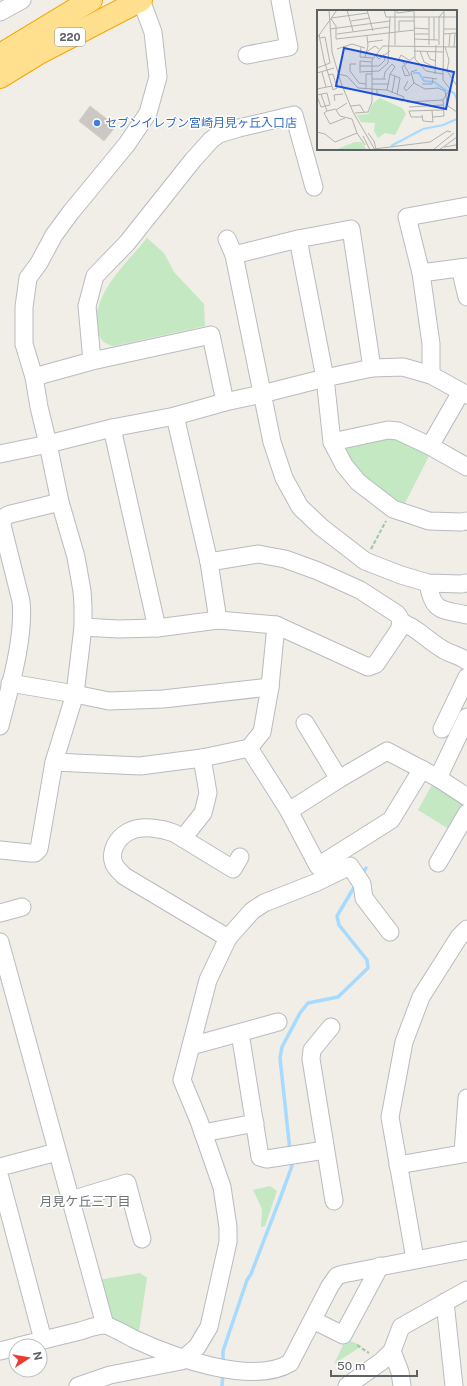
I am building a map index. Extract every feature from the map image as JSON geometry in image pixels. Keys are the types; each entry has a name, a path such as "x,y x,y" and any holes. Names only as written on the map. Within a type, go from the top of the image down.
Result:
{"highway":[{"name":"220","path":"0,54 91,0"},
{"name":"220","path":"0,77 39,53 141,0"}],"street":[{"path":"0,12 22,0"},
{"path":"0,850 35,853 39,849 54,762 75,694 83,627 82,591 76,557 60,502 39,407 34,377 24,344 24,307 28,278 39,263 54,235 127,144 148,113 158,77 153,32 141,0"},
{"path":"248,55 289,47 280,0"},
{"path":"92,361 87,306 95,276 127,243 193,160 211,140 219,134 294,115 314,187"},
{"path":"431,375 431,344 421,273 407,217 467,206"},
{"path":"234,255 298,239 351,229 372,368"},
{"path":"226,239 234,255 272,442 284,478 300,507 321,527 365,561 401,576 428,583 467,583"},
{"path":"298,239 325,378 332,442 344,464 358,482 393,510 429,521 461,522 467,520"},
{"path":"421,273 463,268 467,297"},
{"path":"34,377 92,361 210,335 225,402"},
{"path":"0,454 112,428 175,416 225,402 325,378 372,368 403,367 431,375 464,393 430,446"},
{"path":"175,416 209,562 218,620"},
{"path":"112,428 157,628"},
{"path":"332,442 388,430 398,431 430,446 467,467"},
{"path":"0,726 20,637 22,612 21,601 2,525 3,518 11,514 60,502"},
{"path":"83,627 118,629 157,628 218,620 276,625 368,667 372,666 379,660 399,630 401,619 360,590 318,571 285,559 258,554 209,562"},
{"path":"428,583 431,598 440,609 467,615"},
{"path":"401,622 410,625 445,651 460,656 467,661"},
{"path":"54,762 140,766 202,758 249,748 262,732 270,687 276,625"},
{"path":"442,729 467,677"},
{"path":"10,683 109,701 141,701 270,687"},
{"path":"438,778 467,718"},
{"path":"305,723 339,779"},
{"path":"249,748 289,811 318,866 392,820 422,769"},
{"path":"289,811 339,779 388,751 438,778 467,797"},
{"path":"183,838 203,812 208,793 202,758"},
{"path":"438,863 467,813"},
{"path":"228,938 124,876 114,865 114,848 117,841 128,832 138,829 166,830 183,838 233,869 240,857"},
{"path":"78,1386 110,1375 181,1361 197,1347 209,1327 228,1242 228,1227 222,1188 203,1133 182,1080 208,980 228,938 252,911 264,903 315,883 350,866 359,879 364,898 390,932"},
{"path":"0,913 22,908"},
{"path":"415,1259 390,1117 404,1042 421,997 459,937 467,929"},
{"path":"0,942 6,984 71,1200 105,1324"},
{"path":"191,1046 278,1022"},
{"path":"331,1026 312,1050 311,1059 334,1201"},
{"path":"240,1033 260,1157 267,1159 325,1150"},
{"path":"398,1165 465,1153 467,1098"},
{"path":"203,1133 255,1124"},
{"path":"0,1167 57,1152"},
{"path":"0,1178 42,1338"},
{"path":"71,1200 127,1183 142,1239"},
{"path":"48,1339 105,1324 181,1361 215,1372 237,1378 252,1378 276,1373 284,1369 290,1363 330,1286 337,1276 415,1259 467,1250"},
{"path":"312,1320 343,1335 380,1266"},
{"path":"347,1386 382,1361 392,1351 401,1327 467,1290"},
{"path":"445,1302 454,1386"},
{"path":"392,1351 400,1372 402,1386"}],"path":[{"path":"365,561 393,510"}],"green space":[{"path":"147,238 164,253 174,272 204,304 205,326 114,346 105,343 101,339 98,331 97,318 99,305 104,293 120,269"},
{"path":"388,434 431,452 403,507 355,470 341,450 344,443"},
{"path":"433,783 466,802 466,808 452,831 418,810"},
{"path":"270,1186 277,1191 265,1226 261,1227 262,1209 253,1190"},
{"path":"140,1273 147,1278 139,1331 116,1322 108,1315 98,1280"},
{"path":"346,1339 362,1346 334,1364"}],"building":[{"name":"セブンイレブン宮崎月見ヶ丘入口店","path":"90,106 116,126 104,141 79,121"}],"waterway":[{"path":"362,875 366,868"},
{"path":"290,1151 280,1058 282,1047 300,1013 308,1003 338,997 368,968 367,960 339,925 337,916 356,884"},
{"path":"223,1363 223,1351 247,1280 251,1274 292,1166 291,1160"},
{"path":"222,1386 223,1373"}],"place":[{"name":"セブンイレブン宮崎月見ヶ丘入口店","path":"97,123"}],"district":[{"name":"月見ケ丘三丁目","path":"85,1201"}]}
